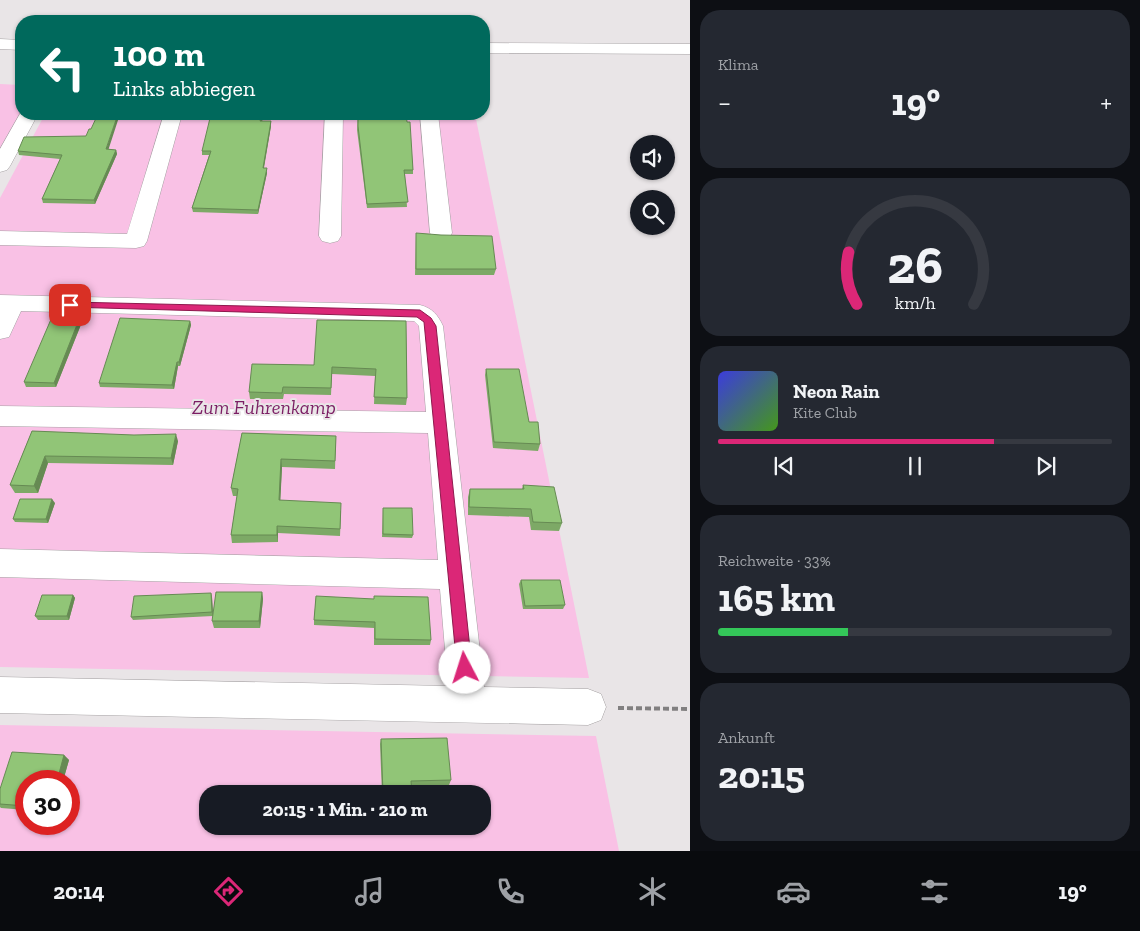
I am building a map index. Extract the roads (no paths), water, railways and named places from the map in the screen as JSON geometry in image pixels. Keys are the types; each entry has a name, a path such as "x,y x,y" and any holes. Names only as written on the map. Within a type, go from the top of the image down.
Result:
{"street":[{"path":"0,44 15,45"},
{"path":"490,48 690,49"},
{"path":"0,166 26,120"},
{"path":"0,238 136,241 171,120"},
{"path":"330,236 334,120"},
{"path":"430,120 441,232"},
{"path":"0,331 6,304 420,314 428,320 431,326 468,705"},
{"path":"0,416 440,424"},
{"path":"0,563 455,575"},
{"path":"0,695 588,707"}],"park label":[{"name":"Zum Fuhrenkamp","path":"264,407"}]}
